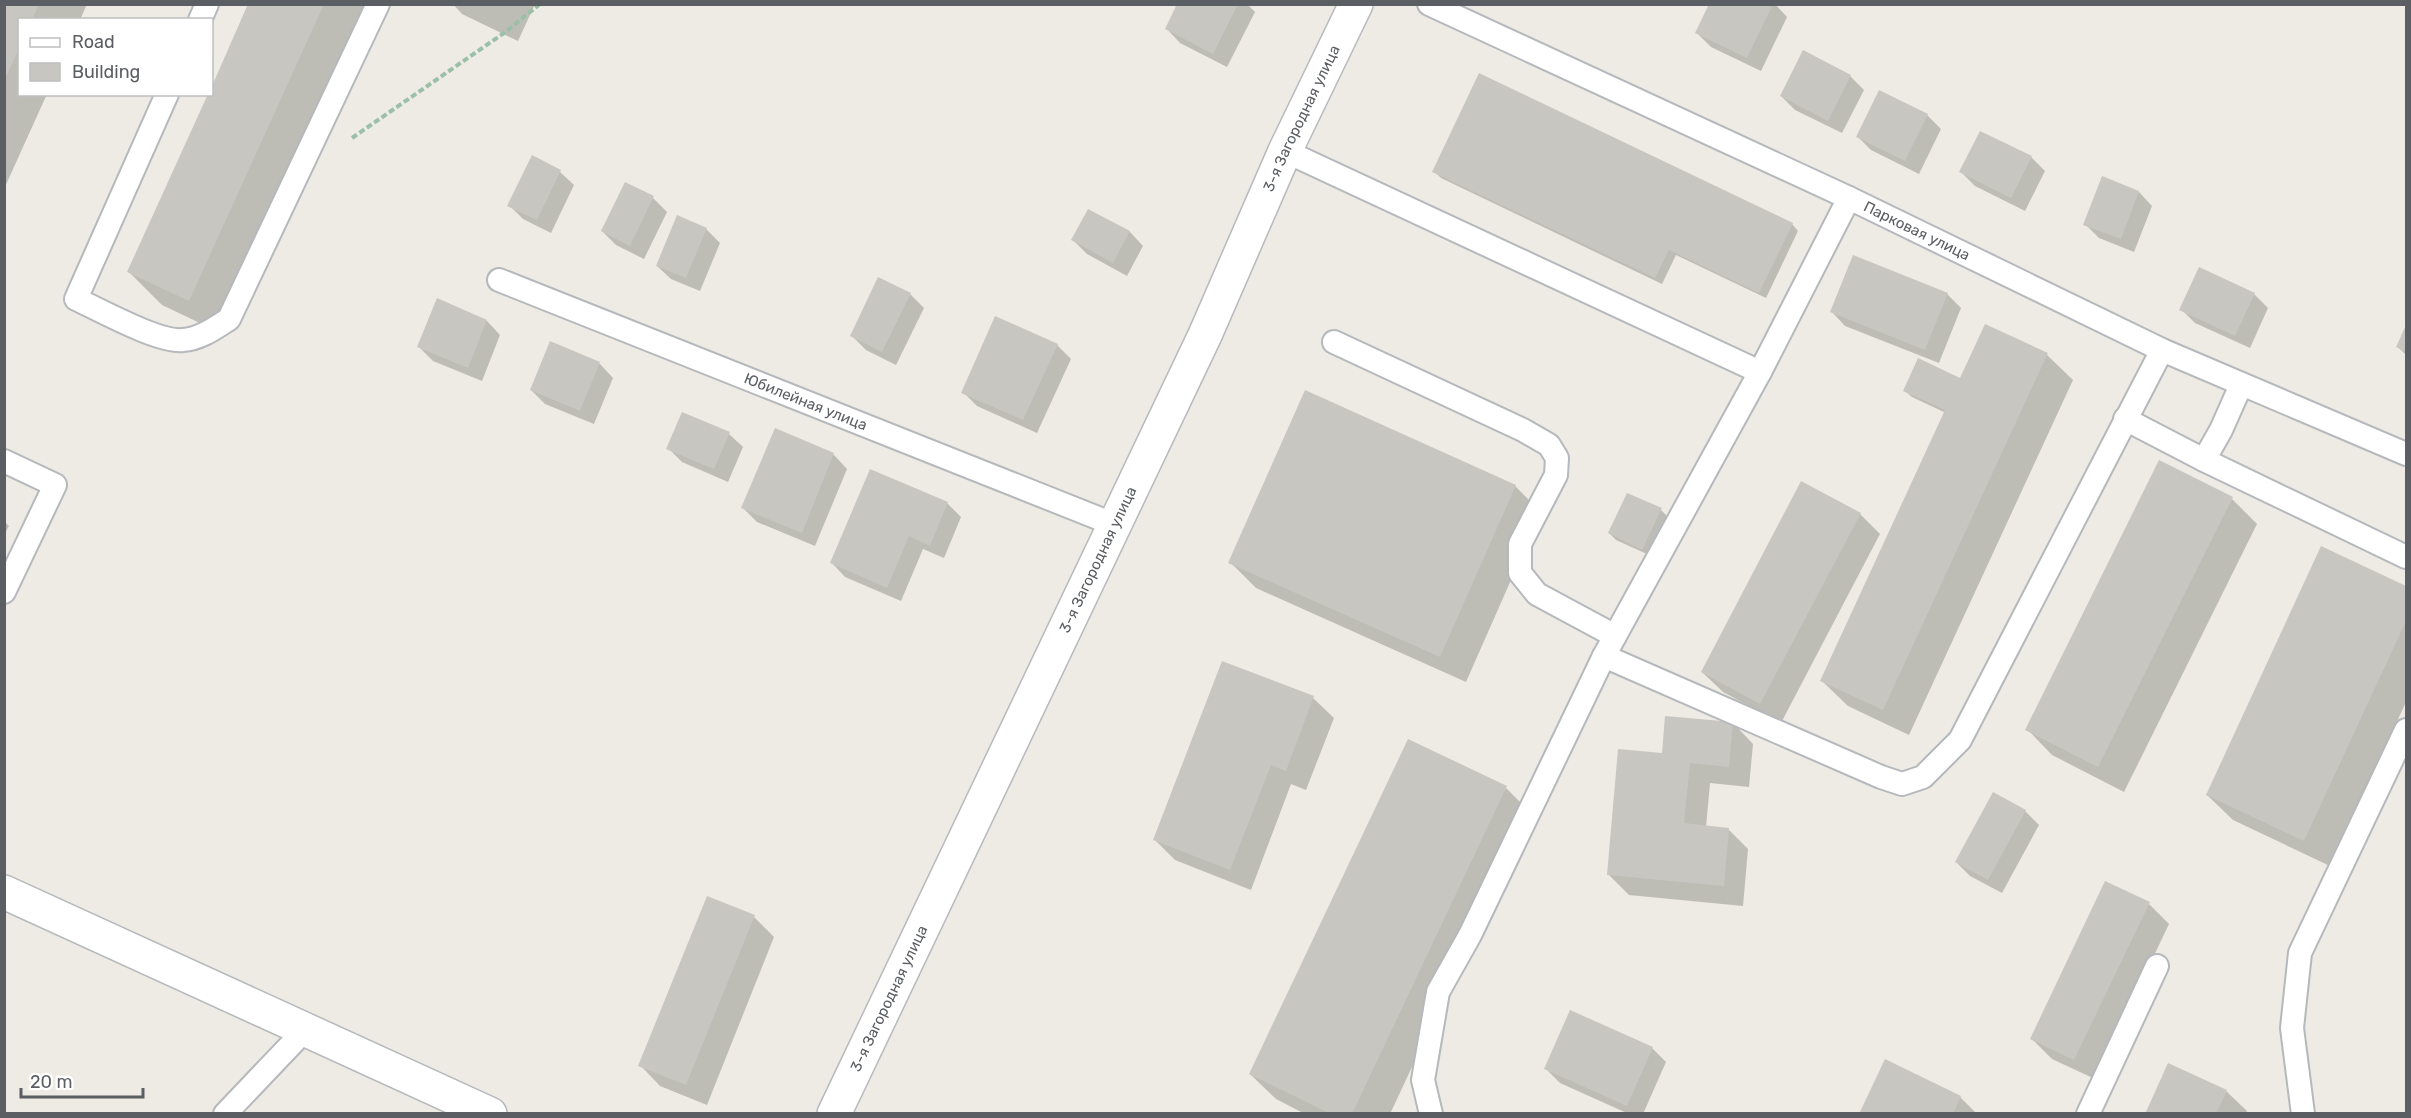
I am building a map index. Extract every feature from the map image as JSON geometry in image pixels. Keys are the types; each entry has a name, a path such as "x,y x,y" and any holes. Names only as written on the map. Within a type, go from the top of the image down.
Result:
{"main road":[{"name":"3-я Загородная улица","path":"834,1113 1205,334 1285,151 1356,4"},
{"path":"4,892 490,1113"}],"lane":[{"path":"201,18 207,4"},
{"path":"166,96 76,299 166,339 184,340 206,333 229,319 296,173 378,4"},
{"name":"Парковая улица","path":"1429,4 1849,198 2162,350 2406,454"},
{"path":"1285,151 1760,372"},
{"path":"1431,1113 1423,1080 1438,992 1470,936 1604,656 1760,372 1849,198"},
{"name":"Юбилейная улица","path":"499,280 1113,524"},
{"path":"1334,342 1523,430 1549,445 1557,458 1556,475 1520,544 1520,573 1537,594 1615,636"},
{"path":"1604,656 1881,777 1902,784 1923,777 1960,740 2162,350"},
{"path":"2204,460 2221,430 2241,385"},
{"path":"2125,419 2406,558"},
{"path":"4,461 55,485 4,592"},
{"path":"2303,1113 2292,1028 2300,953 2406,730"},
{"path":"2088,1113 2157,966"},
{"path":"225,1113 305,1030"}],"path":[{"path":"346,142 504,33 540,4"}],"building":[{"path":"4,4 39,4 33,18 18,18 18,51 4,81"},
{"path":"248,4 324,4 189,301 127,272 207,96 213,96 213,84"},
{"path":"1177,4 1238,4 1213,54 1165,29"},
{"path":"1709,4 1773,4 1747,58 1695,33"},
{"path":"1803,50 1851,75 1828,121 1780,96"},
{"path":"1479,73 1793,223 1759,293 1669,250 1655,278 1432,172"},
{"path":"1879,90 1928,114 1905,161 1856,137"},
{"path":"1980,131 2032,156 2011,198 1959,172"},
{"path":"532,155 561,170 537,220 507,206"},
{"path":"2102,176 2139,191 2121,239 2083,225"},
{"path":"625,182 654,196 630,246 601,231"},
{"path":"1088,209 1130,231 1113,263 1071,240"},
{"path":"677,215 707,228 686,278 656,266"},
{"path":"1853,255 1948,293 1925,350 1830,312"},
{"path":"2199,267 2255,293 2235,336 2179,310"},
{"path":"878,277 911,293 882,352 850,336"},
{"path":"437,298 487,320 468,368 417,347"},
{"path":"995,316 1058,344 1023,420 961,393"},
{"path":"1985,324 2048,353 1883,710 1820,681 1945,410 1903,391 1918,358 1960,378"},
{"path":"2406,325 2406,352 2396,347"},
{"path":"550,341 600,362 580,411 530,390"},
{"path":"1305,390 1516,485 1440,657 1228,563"},
{"path":"682,412 730,432 714,469 666,449"},
{"path":"775,428 834,453 802,533 741,508"},
{"path":"2159,460 2233,497 2098,767 2025,730"},
{"path":"870,469 948,502 930,546 909,536 887,588 830,563"},
{"path":"1801,481 1861,513 1760,704 1701,672"},
{"path":"1627,493 1662,508 1642,550 1608,533"},
{"path":"2321,546 2406,586 2406,621 2304,841 2206,795"},
{"path":"1222,661 1314,696 1286,771 1271,765 1230,870 1153,840"},
{"path":"1665,716 1733,722 1729,767 1690,763 1684,823 1729,828 1724,886 1607,875 1618,749 1662,753"},
{"path":"1408,739 1507,786 1352,1114 1331,1114 1249,1074"},
{"path":"1993,792 2026,810 1988,880 1955,862"},
{"path":"2105,881 2150,902 2074,1060 2030,1039"},
{"path":"707,896 755,915 686,1085 638,1066"},
{"path":"1570,1010 1653,1047 1627,1106 1544,1069"},
{"path":"1885,1059 1961,1096 1953,1114 1859,1114"},
{"path":"2168,1063 2227,1090 2216,1114 2145,1114"}]}
